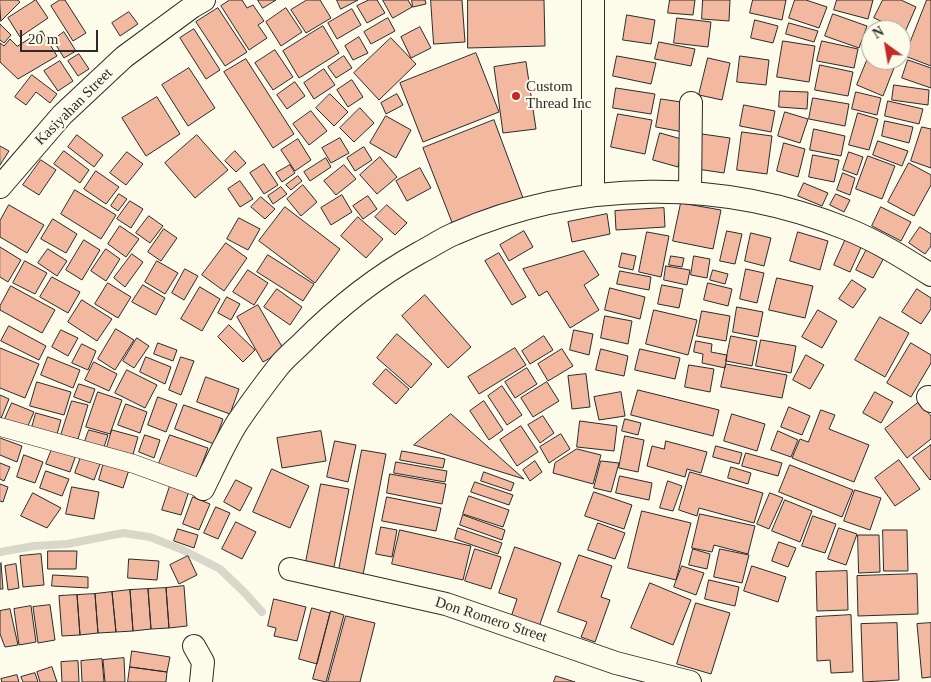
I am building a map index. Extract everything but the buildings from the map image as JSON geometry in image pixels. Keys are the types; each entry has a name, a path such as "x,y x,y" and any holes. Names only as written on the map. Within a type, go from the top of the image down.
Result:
{"street":[{"name":"Kasiyahan Street","path":"0,188 62,115 124,57 204,0"},
{"path":"593,0 593,195"},
{"path":"690,192 691,104"},
{"path":"0,427 134,464 203,489 237,424 280,366 331,313 389,269 453,234 522,209 593,195 646,191 690,192 749,199 800,212 848,230 895,253 931,275"},
{"name":"Don Romero Street","path":"290,569 446,604 616,663 690,682"},
{"path":"194,646 203,662 201,682"}],"waterway":[{"path":"0,552 34,546 67,544 123,533 150,537 183,550 220,569 262,612"}],"place":[{"name":"Custom Thread Inc","path":"516,96"}]}
